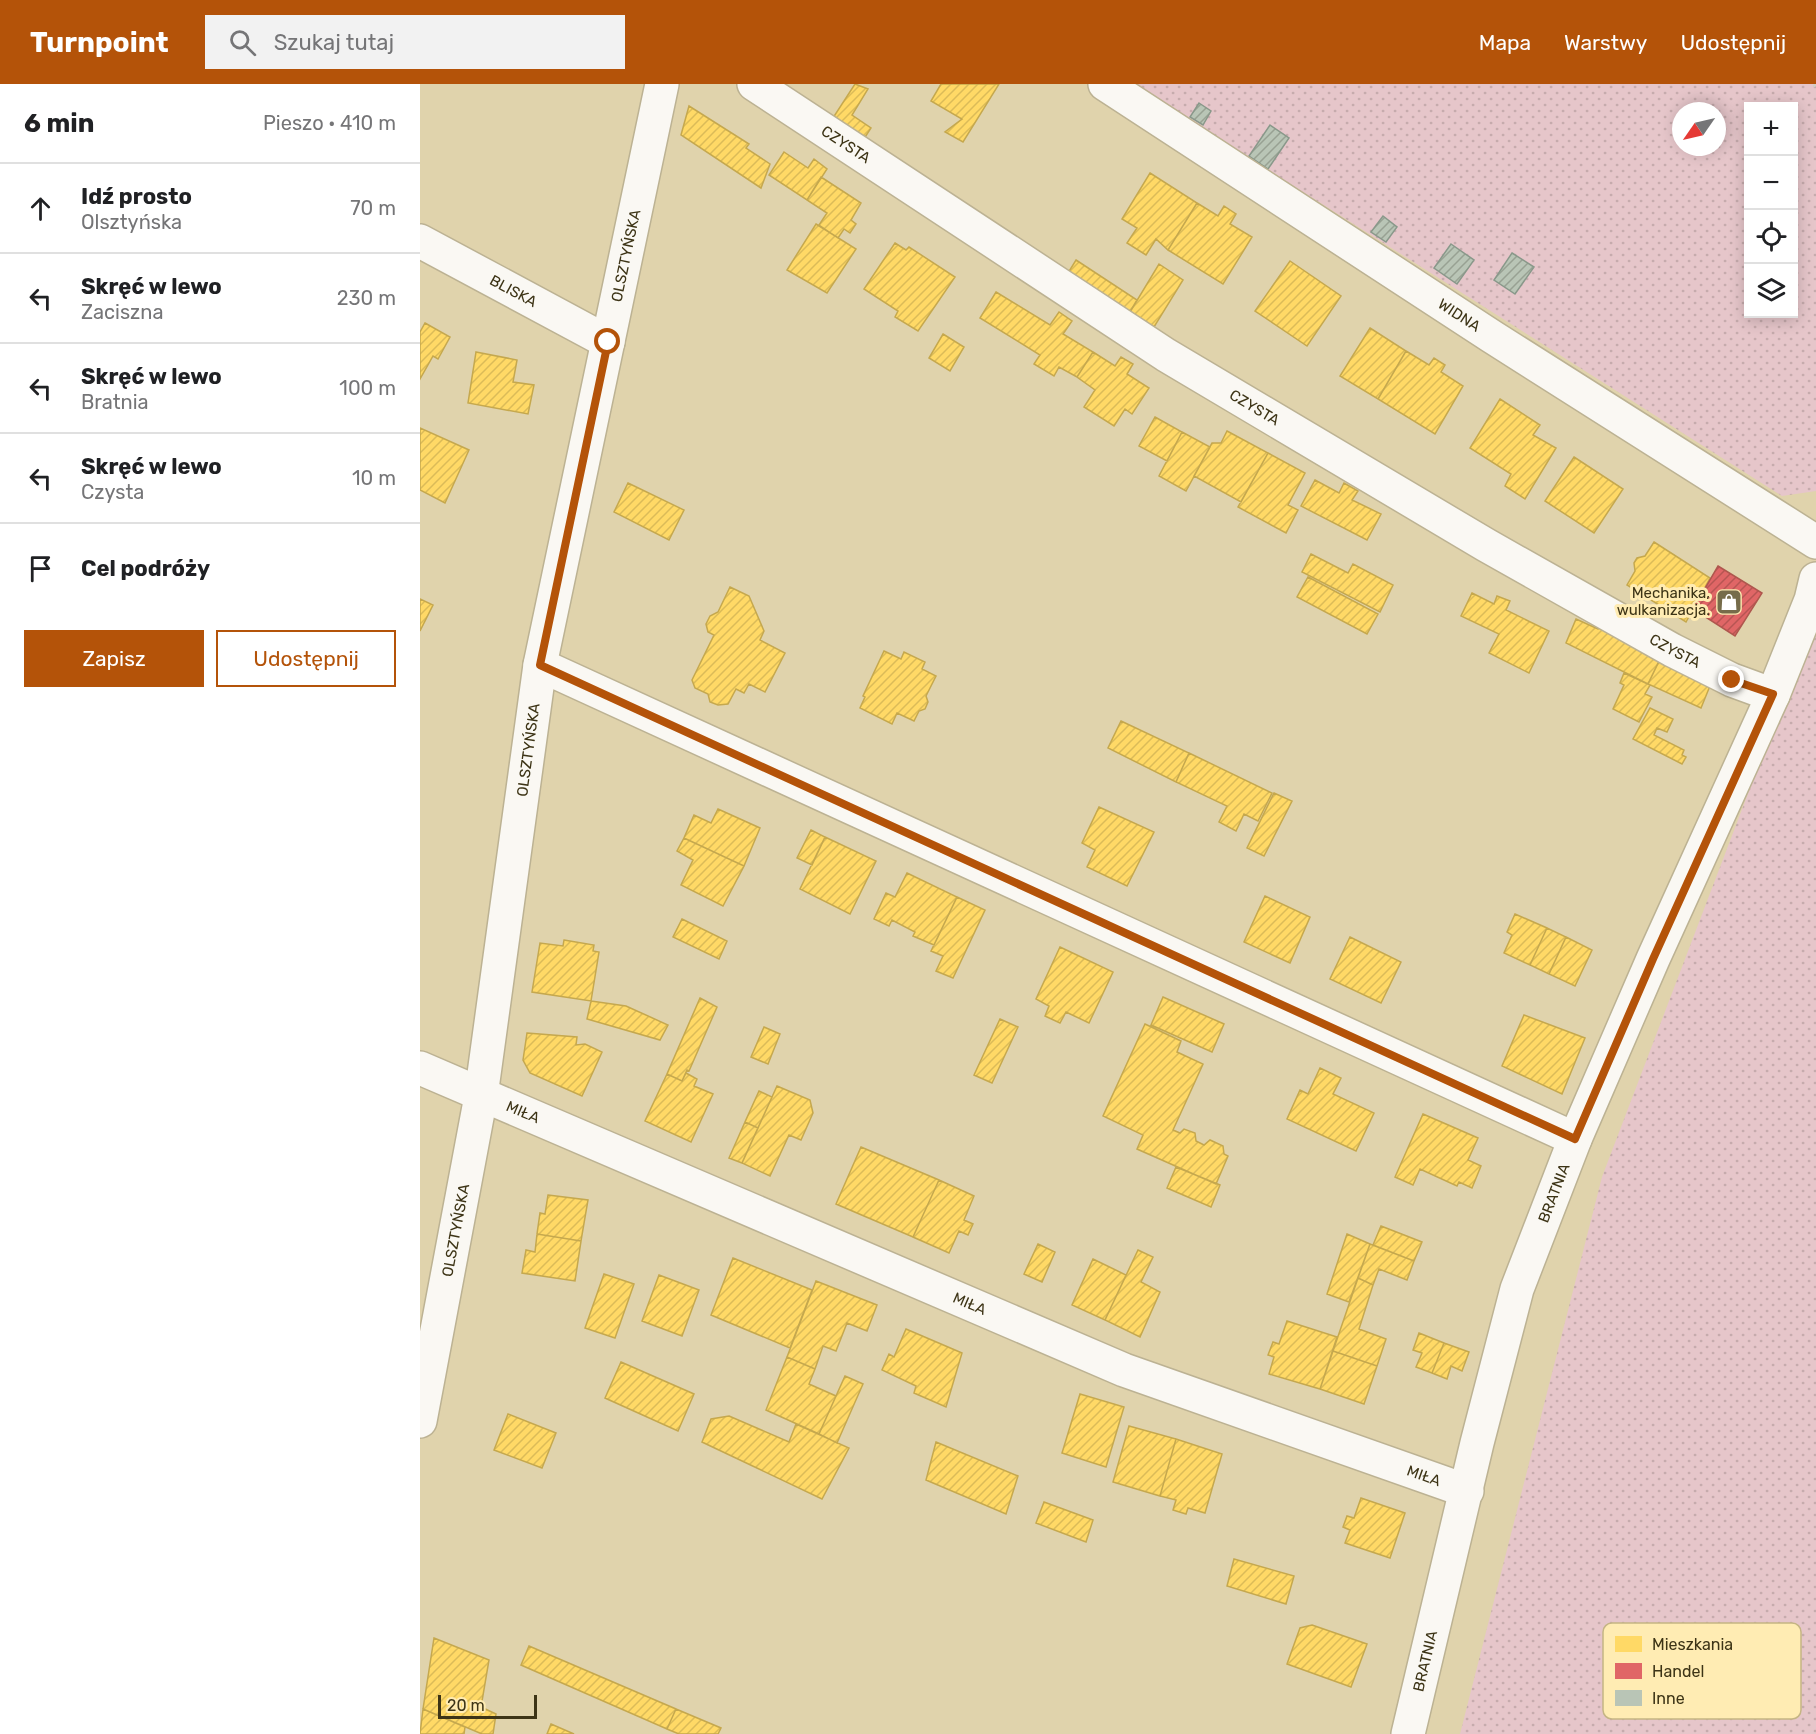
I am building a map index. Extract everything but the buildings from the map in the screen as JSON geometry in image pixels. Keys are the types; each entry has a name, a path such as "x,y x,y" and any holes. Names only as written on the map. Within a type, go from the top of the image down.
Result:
{"street":[{"name":"OLSZTYŃSKA","path":"420,1420 481,1096 540,665 662,84"},
{"name":"CZYSTA","path":"754,84 1166,355 1485,544 1672,650 1732,680 1773,694"},
{"name":"WIDNA","path":"1105,84 1491,336 1816,542"},
{"name":"BLISKA","path":"420,241 608,342"},
{"name":"BRATNIA","path":"1408,1734 1477,1443 1517,1289 1575,1139 1653,959 1773,694 1811,600 1816,579"},
{"path":"540,665 1575,1139"},
{"name":"MIŁA","path":"420,1068 1124,1370 1467,1491"}],"shaded area":[{"path":"1133,84 1816,84 1816,491 1782,496"},
{"path":"1816,615 1816,1734 1460,1734 1602,1177"}],"place":[{"name":"Mechanika, wulkanizacja.","path":"1729,602"}],"route":[{"path":"608,342 540,665 1276,1000 1575,1139 1653,959 1773,694 1732,680"}]}
